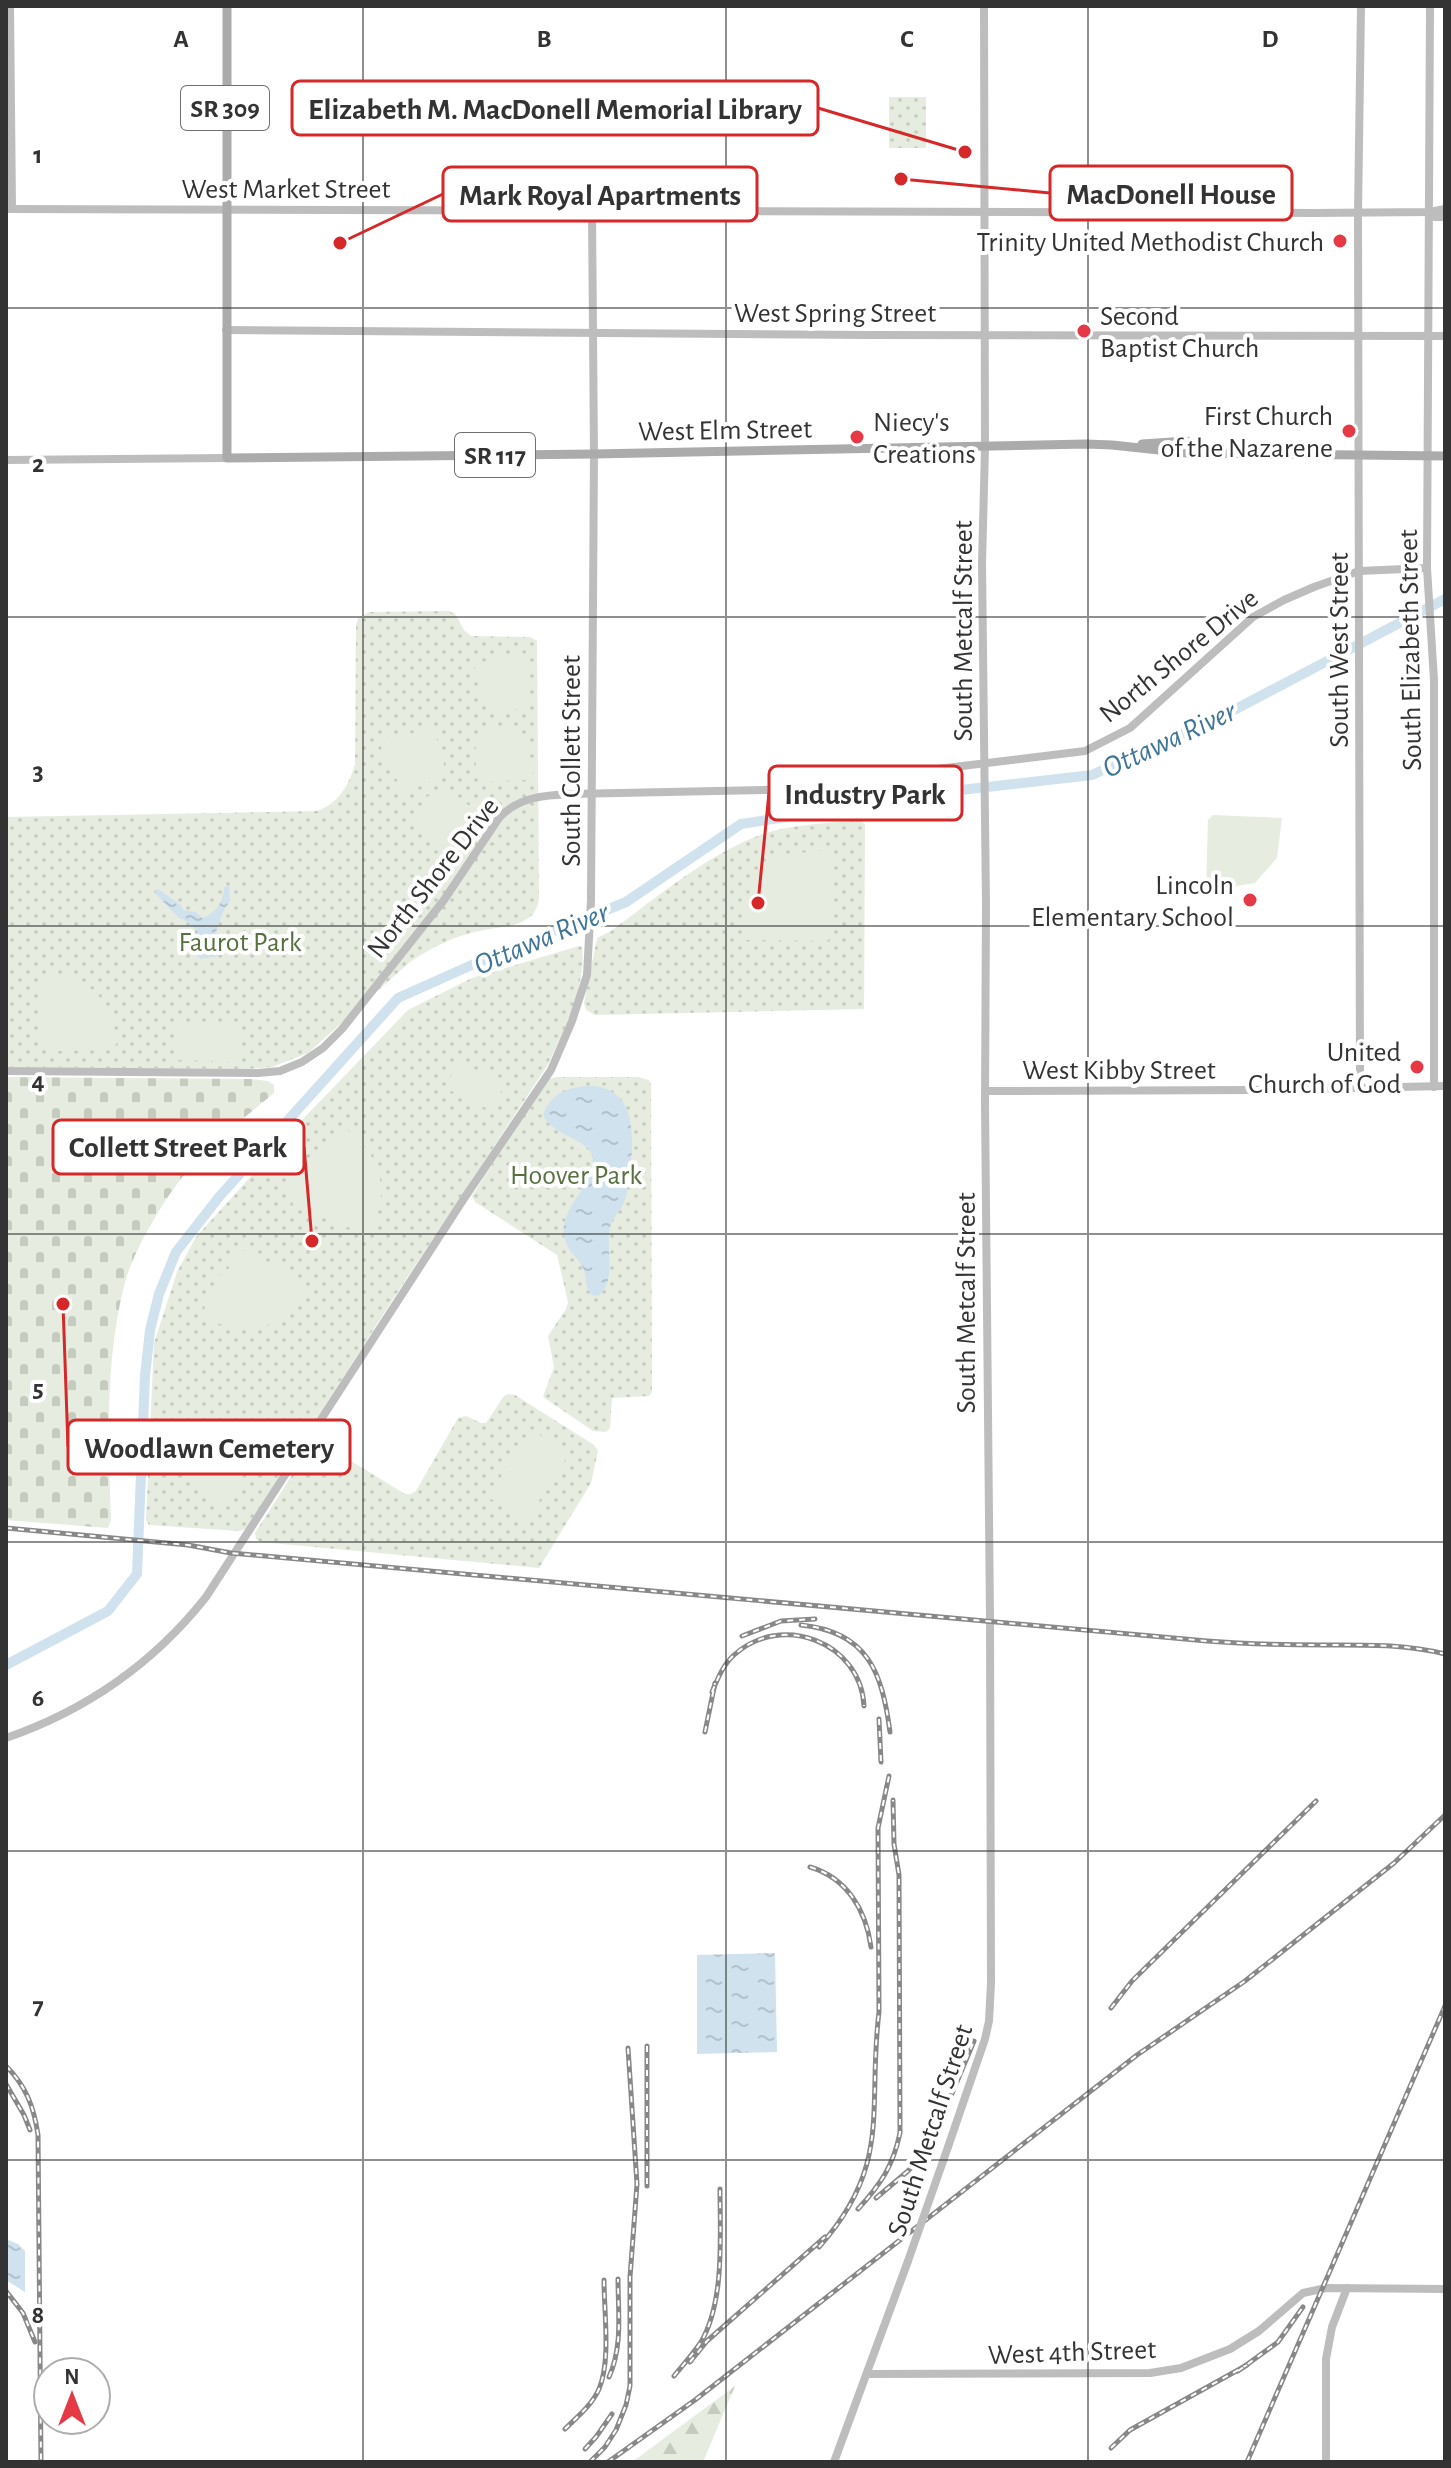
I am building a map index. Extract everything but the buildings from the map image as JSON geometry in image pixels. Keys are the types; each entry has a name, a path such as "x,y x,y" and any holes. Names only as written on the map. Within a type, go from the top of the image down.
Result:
{"main road":[{"name":"SR 309","path":"227,6 227,458"},
{"path":"1130,447 1145,443 1187,441"},
{"name":"West Elm Street","path":"227,458 1086,444 1187,453 1445,456"}],"street":[{"path":"9,209 10,6"},
{"name":"South Metcalf Street","path":"834,2462 908,2261 989,2021 990,1619 982,564 985,448 984,6"},
{"name":"South West Street","path":"1360,1088 1358,213 1361,6"},
{"name":"South Elizabeth Street","path":"1430,6 1427,568 1434,695 1434,1087"},
{"name":"West Market Street","path":"9,209 1358,213 1445,209"},
{"name":"South Collett Street","path":"6,1738 78,1708 131,1673 168,1641 193,1613 217,1581 551,1070 578,1006 587,975 591,900 592,211"},
{"name":"West Market Street","path":"1429,212 1434,217 1445,217"},
{"name":"West Spring Street","path":"226,330 1445,336"},
{"name":"West Elm Street","path":"6,460 227,458"},
{"name":"North Shore Drive","path":"6,1071 270,1073 296,1065 316,1053 342,1029 433,915 504,812 520,802 535,797 591,794 765,790 1085,751 1130,728 1253,617 1301,592 1359,571 1427,568"},
{"name":"West Kibby Street","path":"985,1091 1445,1086"},
{"path":"1326,2462 1326,2359 1332,2327 1347,2288"},
{"name":"West 4th Street","path":"868,2374 1090,2375 1169,2370 1209,2359 1230,2349 1259,2331 1308,2291 1347,2288 1445,2289"}],"green space":[{"path":"889,97 926,97 926,148 889,148"},
{"name":"Faurot Park","path":"449,611 455,614 471,636 530,637 537,641 539,898 532,915 516,924 461,936 426,952 410,962 308,1053 272,1067 6,1067 6,817 317,811 325,808 342,792 355,764 358,618 369,612"},
{"path":"522,652 530,658 530,706 494,710 483,700 474,664"},
{"path":"520,726 534,772 527,780 478,782 475,754 479,738 492,729"},
{"path":"432,729 443,755 442,771 429,782 403,792 381,748 385,739"},
{"path":"442,792 457,796 481,815 453,856 443,857 411,821 428,796"},
{"path":"1213,815 1282,818 1277,858 1255,883 1206,891 1208,820"},
{"path":"861,821 865,825 864,1009 595,1015 586,1010 584,1003 597,938 703,864 743,842 783,829"},
{"path":"824,850 833,853 832,936 827,941 743,940 750,889 757,871 784,856"},
{"path":"582,947 583,961 577,992 547,1066 246,1529 149,1525 146,1520 154,1343 177,1272 196,1237 408,1010 472,978"},
{"path":"52,974 79,981 98,995 115,1029 117,1043 111,1050 51,1051 42,1040 42,983"},
{"path":"177,1022 241,1023 241,1062 176,1060"},
{"path":"458,1061 505,1084 492,1111 445,1088"},
{"path":"6,1077 251,1079 274,1085 274,1093 213,1145 180,1180 148,1229 129,1270 119,1311 111,1370 111,1520 108,1528 6,1520"},
{"name":"Hoover Park","path":"638,1077 649,1080 651,1084 652,1392 649,1396 612,1398 610,1428 606,1432 593,1431 543,1397 554,1367 548,1336 568,1302 557,1255 475,1202 472,1196 527,1110 549,1079"},
{"path":"345,1128 368,1150 380,1177 380,1205 367,1235 293,1205 289,1187"},
{"path":"247,1249 270,1266 275,1263 306,1293 285,1317 260,1327 231,1327 201,1317 219,1274 224,1276 237,1254"},
{"path":"509,1394 594,1445 598,1451 591,1483 539,1568 261,1542 256,1539 255,1533 313,1442 320,1442 405,1494 411,1494 416,1491 458,1418 466,1416 486,1423 504,1396"},
{"path":"531,1429 569,1454 526,1521 488,1497"},
{"path":"201,1449 244,1477 224,1506 182,1478"},
{"path":"735,2386 703,2462 632,2462"}],"water":[{"path":"229,886 230,901 216,932 221,954 200,959 197,954 198,931 179,918 155,893 158,889 181,905 183,910 196,912 202,918 215,910 221,902 224,887"},
{"path":"593,1086 607,1089 618,1096 630,1118 632,1131 626,1195 612,1221 609,1272 604,1290 598,1296 589,1292 582,1266 566,1244 564,1228 572,1205 591,1174 591,1153 582,1144 554,1128 543,1115 551,1101 563,1092"},
{"path":"775,1953 777,2052 697,2054 697,1955"},
{"path":"6,2239 25,2251 25,2292 6,2280"}],"waterway":[{"name":"Ottawa River","path":"6,1665 108,1611 137,1574 145,1376 150,1330 159,1294 176,1252 219,1197 398,998 626,902 741,824 961,790 1092,775 1234,710 1445,599"}],"railway":[{"path":"6,1528 188,1545 231,1553 1207,1641 1386,1646 1445,1654"},
{"path":"742,1636 781,1621 815,1619"},
{"path":"801,1625 842,1636 868,1659 882,1691 890,1732"},
{"path":"712,1692 724,1667 734,1655 753,1642 774,1636 795,1635 816,1640 834,1650 849,1665 859,1684 864,1706"},
{"path":"705,1732 715,1683"},
{"path":"879,1719 881,1762"},
{"path":"819,2247 858,2189 872,2135 879,2012 878,1828 889,1776"},
{"path":"858,2209 885,2174 900,2133 899,1875 894,1844 893,1800"},
{"path":"1111,2008 1132,1981 1316,1801"},
{"path":"608,2462 695,2400 1137,2055 1245,1981 1394,1863 1445,1815"},
{"path":"810,1867 834,1879 852,1897 865,1920 871,1947"},
{"path":"1247,2462 1445,2006"},
{"path":"876,2198 908,2171 930,2146 974,2041"},
{"path":"647,2046 647,2186"},
{"path":"590,2462 616,2430 630,2386 630,2277 637,2184 628,2048"},
{"path":"6,2066 28,2098 38,2135 41,2462"},
{"path":"6,2084 30,2130"},
{"path":"674,2376 701,2342 714,2307 720,2267 720,2189"},
{"path":"690,2362 707,2341 825,2237"},
{"path":"609,2377 618,2341 618,2279"},
{"path":"565,2429 592,2400 603,2378 606,2351 604,2280"},
{"path":"6,2291 23,2313 35,2342"},
{"path":"1238,2371 1278,2342 1303,2307"},
{"path":"1111,2448 1130,2430 1247,2365"},
{"path":"585,2449 612,2414"}],"place":[{"name":"Elizabeth M. MacDonell Memorial Library","path":"965,152"},
{"name":"MacDonell House","path":"901,179"},
{"name":"Trinity United Methodist Church","path":"1340,241"},
{"name":"Mark Royal Apartments","path":"340,243"},
{"name":"Second Baptist Church","path":"1084,331"},
{"name":"First Church of the Nazarene","path":"1349,431"},
{"name":"Niecy's Creations","path":"857,437"},
{"name":"Lincoln Elementary School","path":"1250,900"},
{"name":"Industry Park","path":"758,903"},
{"name":"United Church of God","path":"1417,1067"},
{"name":"Collett Street Park","path":"312,1241"},
{"name":"Woodlawn Cemetery","path":"63,1304"}]}
